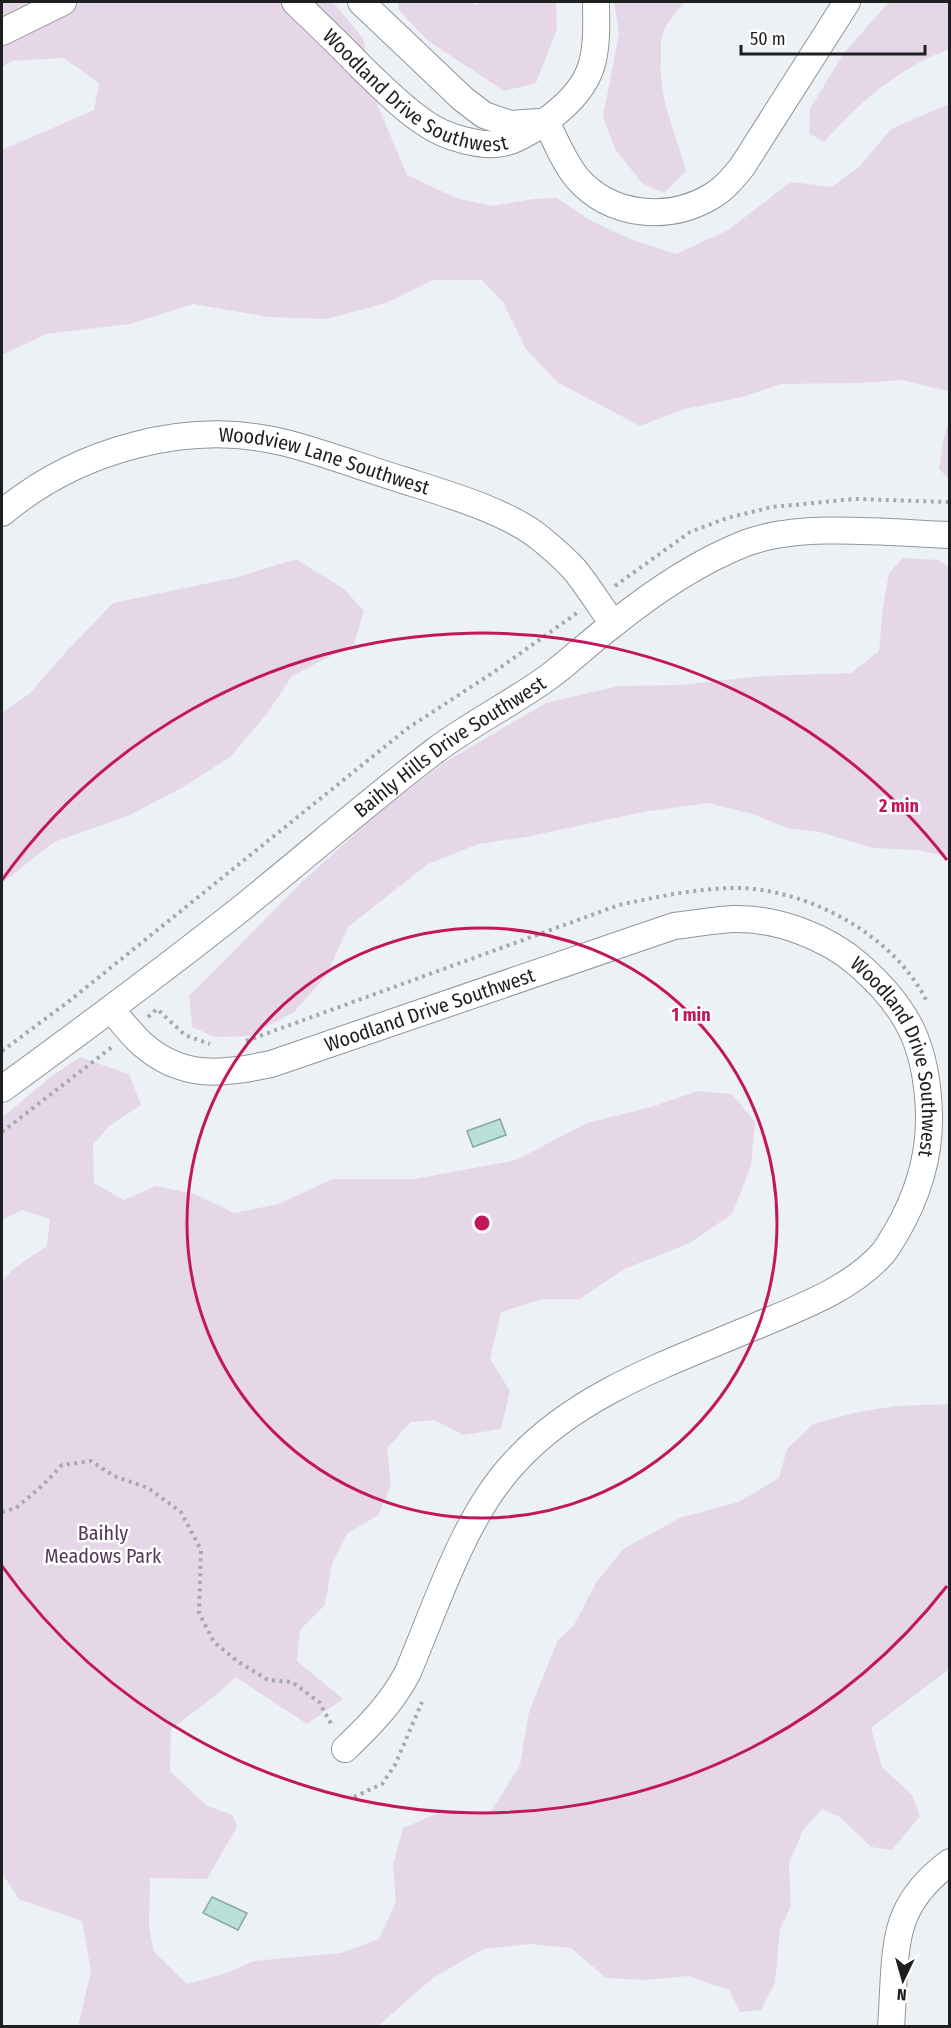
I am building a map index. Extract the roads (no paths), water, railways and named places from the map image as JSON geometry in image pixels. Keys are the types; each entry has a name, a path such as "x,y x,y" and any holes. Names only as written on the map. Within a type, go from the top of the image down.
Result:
{"street":[{"path":"2,32 63,2"},
{"name":"Woodland Drive Southwest","path":"295,2 392,97 426,124 450,136 480,143 507,142 546,121 569,104 579,92 589,74 594,58 596,2"},
{"name":"Woodland Drive Southwest","path":"361,2 463,99 484,115 510,124 546,121"},
{"path":"546,121 577,178 605,200 638,212 656,213 677,211 695,205 713,196 728,184 742,167 847,2"},
{"name":"Woodview Lane Southwest","path":"2,513 46,481 90,461 139,444 185,436 234,435 285,443 438,491 497,514 538,537 573,568 613,624"},
{"name":"Baihly Hills Drive Southwest","path":"2,1089 111,1009 235,913 350,817 435,751 551,674 613,624 680,576 748,543 778,535 819,531 950,535"},
{"name":"Woodland Drive Southwest","path":"111,1009 142,1044 163,1060 213,1074 237,1071 271,1064 674,926 735,919 777,924 818,938 853,960 883,987 907,1018 921,1051 928,1088 929,1129 921,1178 908,1213 885,1252 863,1271 827,1294 632,1379 587,1403 547,1432 515,1462 490,1494 468,1531 408,1672 397,1692 376,1720 345,1749"},
{"path":"891,2026 898,1944 904,1916 920,1890 950,1862"}],"park label":[{"name":"Baihly Meadows Park","path":"103,1544"}]}
